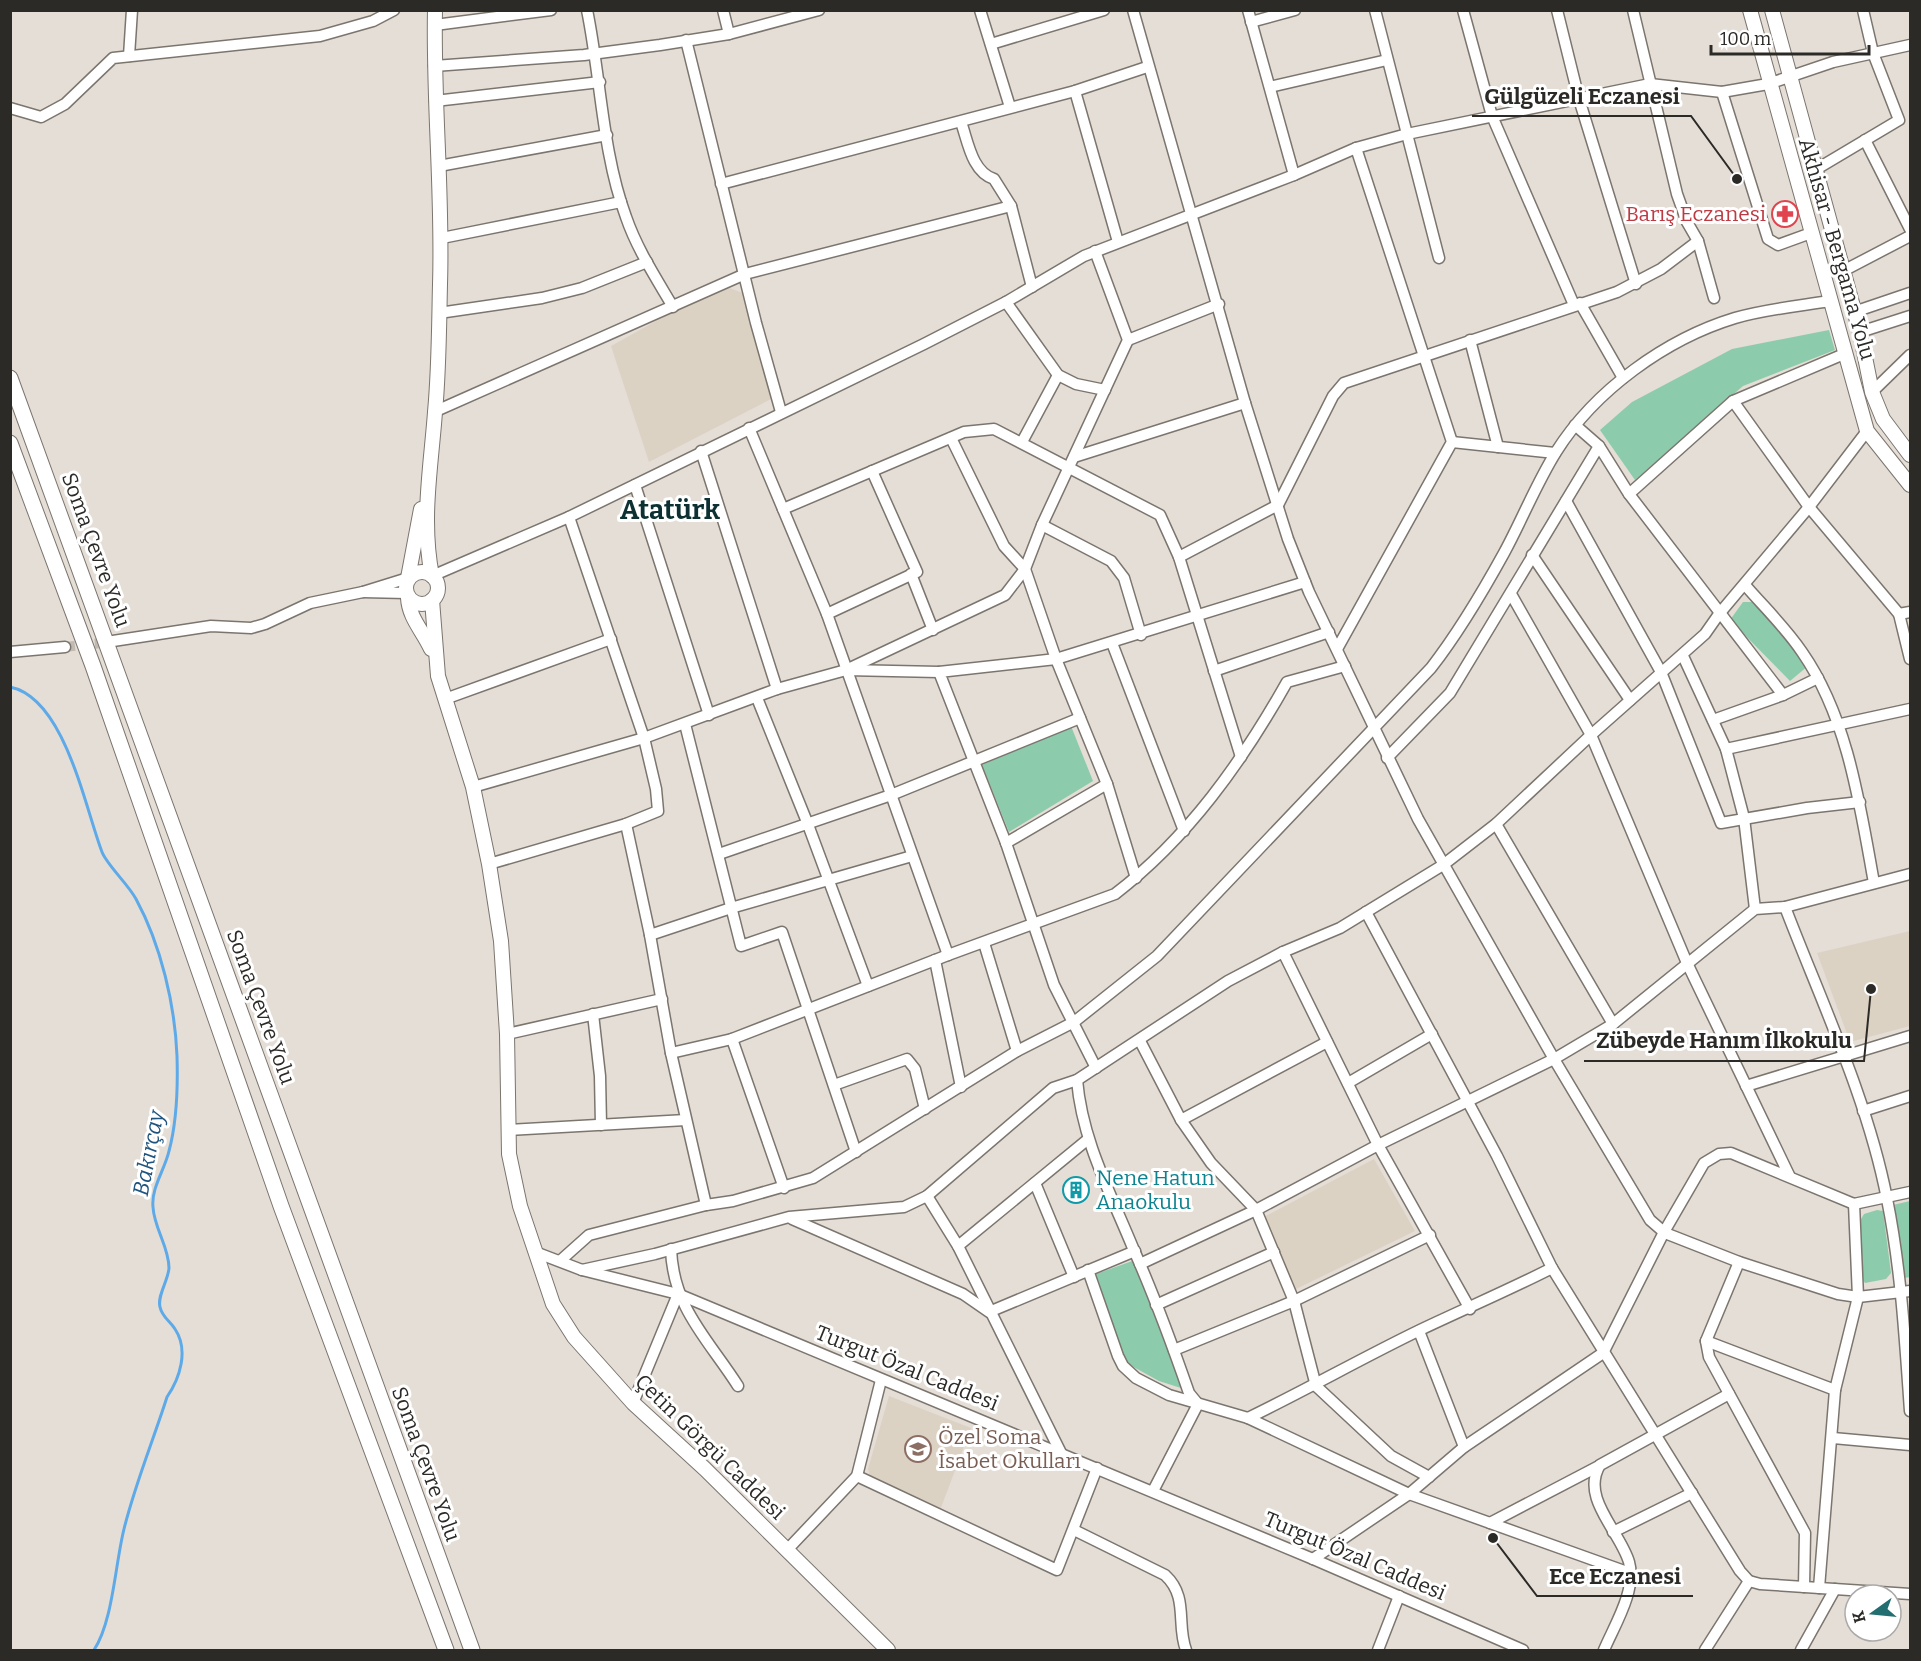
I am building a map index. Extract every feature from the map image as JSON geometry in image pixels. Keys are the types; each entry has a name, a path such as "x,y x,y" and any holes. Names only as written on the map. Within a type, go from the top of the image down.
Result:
{"highway":[{"name":"Soma Çevre Yolu","path":"10,378 472,1650"},
{"name":"Soma Çevre Yolu","path":"10,443 93,666 281,1206 446,1650"}],"main road":[{"name":"Akhisar - Bergama Yolu","path":"1749,10 1866,431 1911,485"},
{"name":"Akhisar - Bergama Yolu","path":"1772,10 1860,332 1872,392 1883,419 1911,455"},
{"path":"435,18 435,101 442,238 436,411 426,495 428,553 432,576 438,591 432,600 435,657"},
{"path":"426,495 420,512 407,595 412,619 424,632 435,657"},
{"path":"408,578 422,572 432,576"},
{"path":"407,595 417,603 432,600"},
{"name":"Çetin Görgü Caddesi","path":"435,657 445,699 473,787 489,864 501,941 507,1034 509,1154 520,1206 554,1304 574,1337 633,1403 888,1650"}],"street":[{"path":"129,56 132,10"},
{"path":"10,108 40,117 65,104 113,58 320,36 373,21 394,10"},
{"path":"435,18 551,10"},
{"path":"587,10 596,53 607,135 621,202 647,262 673,307"},
{"path":"723,10 729,34"},
{"path":"434,66 596,53 729,34 819,10"},
{"path":"980,10 1010,107"},
{"path":"991,44 1104,10"},
{"path":"1133,10 1147,67 1219,304 1245,403 1305,582 1387,758 1443,865 1554,1059 1650,1220 1664,1232 1739,1262 1838,1294 1858,1297 1906,1292"},
{"path":"1248,10 1294,175"},
{"path":"1251,22 1295,10"},
{"path":"1375,10 1439,258"},
{"path":"1463,10 1492,116 1577,304 1623,378"},
{"path":"1557,10 1579,99 1636,284"},
{"path":"1633,10 1677,194 1687,222 1698,241 1714,298"},
{"path":"1815,170 1899,120 1873,53 1863,10"},
{"path":"686,40 781,412"},
{"path":"432,576 569,517 635,485 1006,302 1095,251 1192,212 1294,175 1356,148 1407,134 1650,84 1722,92 1768,84 1833,62 1911,45"},
{"path":"1270,87 1387,60"},
{"path":"722,184 1076,91 1147,67"},
{"path":"435,101 600,82"},
{"path":"1076,91 1118,242"},
{"path":"1722,92 1768,239 1778,245 1811,233"},
{"path":"962,122 978,168 984,176 994,179 1011,206 1032,287"},
{"path":"440,166 607,135"},
{"path":"1865,140 1911,229"},
{"path":"1337,649 1452,442 1356,148"},
{"path":"442,238 621,202"},
{"path":"436,411 745,274 1011,206"},
{"path":"1843,271 1911,236"},
{"path":"1179,557 1278,505 1333,396 1344,383 1636,284 1661,269 1698,241"},
{"path":"1095,251 1128,340"},
{"path":"439,313 542,298 582,288 647,262"},
{"path":"1854,312 1911,293"},
{"path":"561,1260 589,1234 784,1188 813,1178 1017,1051 1074,1022 1157,956 1431,668 1456,636 1504,553 1556,453 1575,425 1623,378 1706,328 1746,315 1830,301"},
{"path":"1006,302 1058,375 1076,384 1105,390"},
{"path":"473,787 644,738 777,689 846,670 1005,595 1025,570 1042,525 1128,340 1219,304"},
{"path":"1860,332 1911,316"},
{"path":"1470,340 1498,447"},
{"path":"1629,494 1733,401 1844,354"},
{"path":"1872,392 1911,355"},
{"path":"1022,442 1058,375"},
{"path":"1733,401 1809,507 1899,614 1911,659"},
{"path":"1072,462 1245,403"},
{"path":"1575,425 1599,446 1629,494 1783,695"},
{"path":"749,428 827,614 948,955"},
{"path":"783,509 964,432 994,429 1072,462 1160,515 1179,557 1241,757"},
{"path":"582,1270 789,1218 904,1207 927,1196 1053,1088 1077,1080 1140,1041 1228,981 1283,952 1340,928 1443,865 1496,824 1591,735 1661,672 1683,656 1705,634 1719,614 1809,507 1866,431"},
{"path":"951,438 1004,546 1025,570 1056,659 1107,784 1136,878"},
{"path":"1452,442 1556,453"},
{"path":"1387,758 1450,693 1599,446"},
{"path":"700,451 777,689"},
{"path":"827,614 917,572 872,471"},
{"path":"635,485 709,715"},
{"path":"1566,501 1661,672 1721,823 1860,802"},
{"path":"489,864 626,824 658,811 656,789 644,738 569,517"},
{"path":"1042,525 1111,561 1124,578 1141,635"},
{"path":"1532,555 1630,700"},
{"path":"911,574 933,630"},
{"path":"113,641 218,625 251,628 302,606 363,592 408,578"},
{"path":"846,670 939,672 1056,659 1141,635 1305,582"},
{"path":"1745,585 1802,651 1818,678 1837,725 1860,802 1874,884"},
{"path":"363,592 407,595"},
{"path":"1511,594 1591,735 1687,963 1789,1175"},
{"path":"1899,614 1911,612"},
{"path":"1214,671 1329,632"},
{"path":"445,699 611,639"},
{"path":"1112,643 1184,831"},
{"path":"10,652 65,647"},
{"path":"1683,656 1726,749 1743,818 1755,909"},
{"path":"671,1053 732,1039 948,955 1115,894 1136,878 1184,831 1257,735 1287,682 1345,666"},
{"path":"939,672 1006,843 1032,926 1054,984 1096,1068"},
{"path":"1713,720 1783,695 1818,678"},
{"path":"757,698 807,822 868,986"},
{"path":"1726,749 1911,709"},
{"path":"719,854 891,795 1080,718"},
{"path":"685,724 741,945 782,932 856,1152"},
{"path":"1006,843 1107,784"},
{"path":"626,824 650,935 671,1053 706,1205"},
{"path":"1496,824 1613,1024"},
{"path":"650,935 731,908 912,856"},
{"path":"1140,1264 1256,1210 1378,1145 1554,1059 1613,1024 1755,909 1785,907 1911,874"},
{"path":"1785,907 1863,1111 1887,1197 1906,1292 1911,1411"},
{"path":"1366,912 1497,1156 1552,1268 1603,1353 1749,1581"},
{"path":"984,943 1017,1051"},
{"path":"1283,952 1378,1145 1470,1309"},
{"path":"935,960 961,1087"},
{"path":"507,1034 662,999"},
{"path":"593,1014 600,1076 601,1125"},
{"path":"1348,1083 1432,1034"},
{"path":"1746,1086 1911,1036"},
{"path":"732,1039 784,1188"},
{"path":"1140,1041 1181,1120 1211,1163 1256,1210 1294,1301 1316,1386 1391,1456 1429,1477"},
{"path":"1181,1120 1327,1042"},
{"path":"834,1085 907,1059 915,1068 925,1109"},
{"path":"1077,1080 1079,1111 1087,1140 1135,1251 1189,1393 1198,1404"},
{"path":"1863,1111 1911,1096"},
{"path":"508,1130 687,1120"},
{"path":"958,1246 1087,1140"},
{"path":"1313,1558 1409,1494 1464,1447 1603,1353 1664,1232 1704,1162 1719,1154 1731,1153 1789,1175 1834,1198 1854,1204 1911,1192"},
{"path":"1035,1183 1074,1277"},
{"path":"927,1196 958,1246 988,1312 1061,1453"},
{"path":"1819,1588 1836,1390 1858,1297 1854,1204"},
{"path":"789,1218 963,1294 988,1312"},
{"path":"1174,1350 1294,1301 1430,1235"},
{"path":"671,1249 672,1274 678,1294 691,1320 738,1386"},
{"path":"988,1312 1135,1251"},
{"name":"Turgut Özal Caddesi","path":"535,1252 561,1260 582,1270 678,1294 1313,1558 1522,1650"},
{"path":"1156,1305 1274,1252"},
{"path":"1739,1262 1706,1341 1709,1357 1805,1533 1804,1587"},
{"path":"1248,1418 1316,1386 1419,1330 1470,1309 1552,1268"},
{"path":"1088,1270 1123,1366 1136,1378 1169,1395 1248,1418 1409,1494 1630,1574"},
{"path":"633,1403 678,1294"},
{"path":"1419,1330 1464,1447"},
{"path":"1706,1341 1836,1390"},
{"path":"787,1550 857,1476 881,1380"},
{"path":"1490,1523 1729,1394"},
{"path":"1153,1491 1198,1404"},
{"path":"1833,1438 1911,1445"},
{"path":"1600,1465 1593,1476 1594,1490 1629,1563 1630,1574 1628,1590 1604,1650"},
{"path":"857,1476 1057,1569 1097,1468"},
{"path":"1613,1532 1692,1492"},
{"path":"1074,1530 1165,1575 1173,1582 1181,1600 1186,1650"},
{"path":"1749,1581 1911,1594"},
{"path":"1705,1650 1749,1581"},
{"path":"1801,1650 1835,1589"},
{"path":"1378,1650 1399,1596"}],"shaded area":[{"path":"721,285 743,293 773,398 649,462 611,346"},
{"path":"1910,931 1910,1026 1850,1042 1817,953"},
{"path":"1374,1159 1415,1231 1288,1293 1258,1220"},
{"name":"Özel Soma İsabet Okulları","path":"889,1396 971,1428 939,1513 871,1481 868,1469"}],"green space":[{"path":"1829,330 1835,350 1743,386 1635,480 1600,430 1632,402 1732,349"},
{"path":"1743,602 1753,602 1808,666 1790,681 1730,620"},
{"path":"1071,726 1093,781 1009,832 982,765"},
{"path":"1910,1201 1910,1277 1904,1278 1893,1205"},
{"path":"1877,1210 1883,1211 1891,1273 1886,1279 1865,1283 1860,1276 1857,1226 1864,1214"},
{"path":"1135,1260 1184,1389 1159,1381 1130,1365 1123,1356 1096,1274"}],"waterway":[{"name":"Bakırçay","path":"10,687 29,695 45,711 59,732 80,783 102,852 136,899 153,936 170,996 176,1036 177,1080 174,1128 167,1158 154,1193 153,1207 167,1253 169,1268 159,1303 162,1314 179,1337 181,1364 176,1381 167,1397 133,1496 105,1624 94,1650"}],"tunnel":[{"path":"65,647 110,642"}],"place":[{"name":"Gülgüzeli Eczanesi","path":"1737,179"},
{"name":"Barış Eczanesi","path":"1785,214"},
{"name":"Zübeyde Hanım İlkokulu","path":"1871,989"},
{"name":"Nene Hatun Anaokulu","path":"1076,1190"},
{"name":"Özel Soma İsabet Okulları","path":"918,1449"},
{"name":"Ece Eczanesi","path":"1493,1538"}],"district":[{"name":"Atatürk","path":"670,510"}]}
